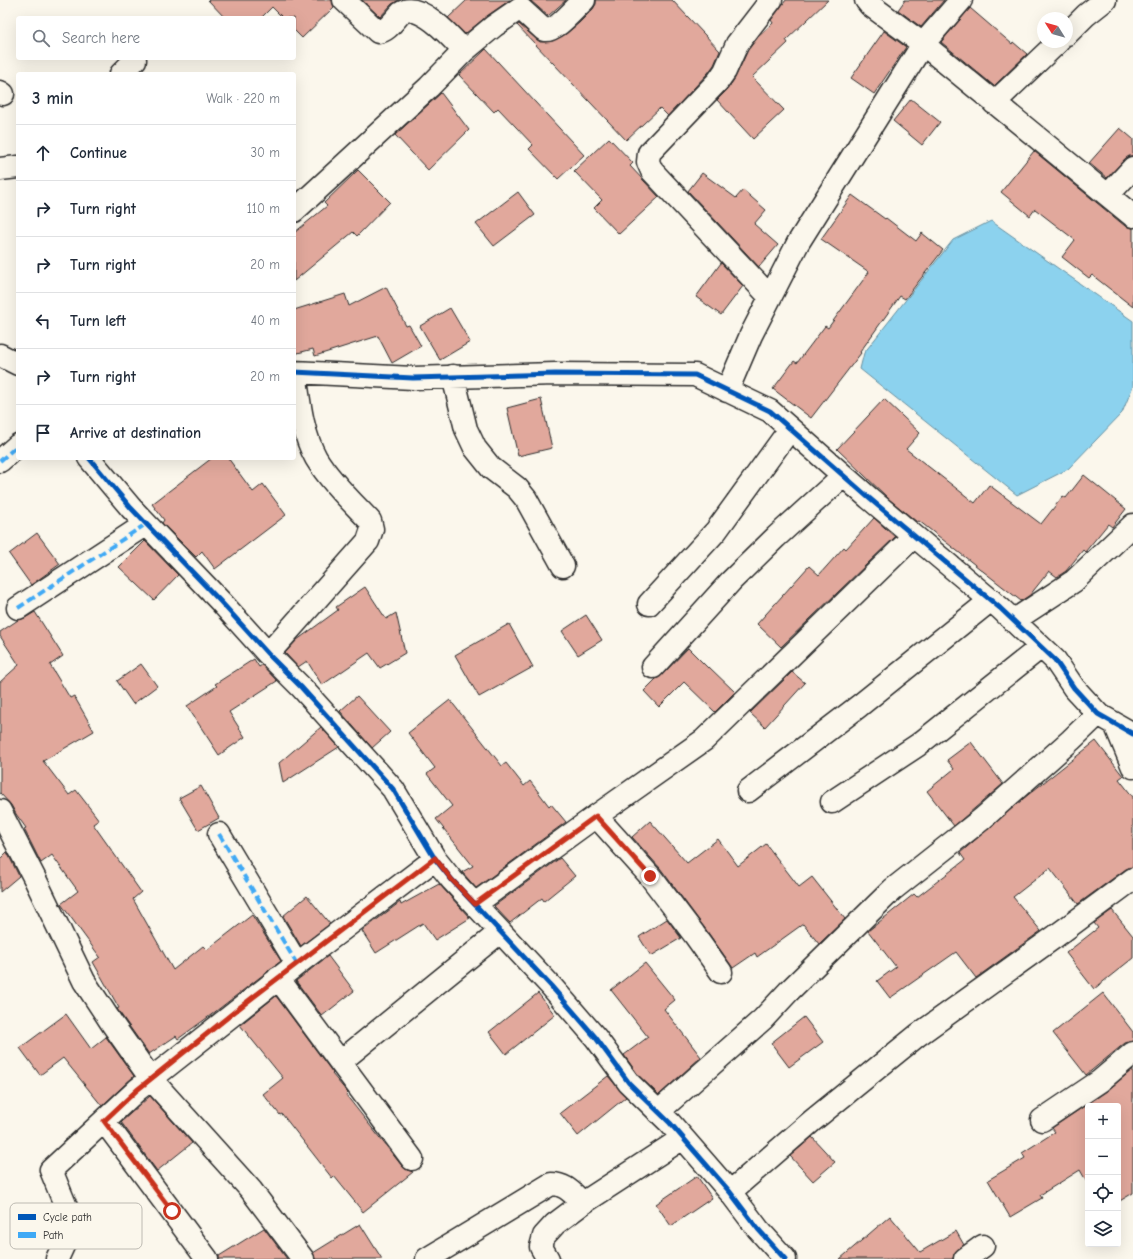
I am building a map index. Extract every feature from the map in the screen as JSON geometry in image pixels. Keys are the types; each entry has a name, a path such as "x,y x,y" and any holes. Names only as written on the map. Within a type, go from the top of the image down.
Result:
{"street":[{"path":"344,0 378,32 384,31 402,12 408,9 415,9 422,12 444,28 464,51"},
{"path":"296,209 429,87 464,51 494,26 516,4 544,30 549,31 556,27 584,0"},
{"path":"770,297 670,192 652,171 648,162 649,153 722,76 737,44 771,0"},
{"path":"866,0 870,5 923,44 1133,216"},
{"path":"727,391 751,335 798,244 923,44 961,0"},
{"path":"1073,28 1086,15 1105,0"},
{"path":"994,103 1052,48"},
{"path":"0,169 16,167"},
{"path":"1108,195 1133,168"},
{"path":"0,355 16,363"},
{"path":"296,372 413,378 555,374 695,375 770,411 914,536 991,600 1055,660 1074,688 1115,724 1133,767"},
{"path":"453,376 466,429 475,448 491,468 517,488 526,499 563,566"},
{"path":"268,654 368,540 372,528 370,521 332,479 316,458 302,419 296,384"},
{"path":"649,604 716,531 790,429"},
{"path":"0,461 16,447"},
{"path":"91,460 131,508 222,602 393,789 435,858 452,880 552,986 591,1032 628,1084 683,1138 730,1192 758,1229 785,1259"},
{"path":"653,667 731,581 776,537 844,476"},
{"path":"18,608 146,524"},
{"path":"1013,620 1074,581 1133,525"},
{"path":"475,904 704,740 914,536"},
{"path":"748,791 859,706 991,600"},
{"path":"832,802 918,745 1041,647"},
{"path":"658,1112 763,1019 799,981 892,890 982,819 1071,740 1115,724"},
{"path":"0,810 39,886 84,981 113,1025 151,1079 251,1190 303,1259"},
{"path":"596,816 650,876 721,972"},
{"path":"219,834 297,964"},
{"path":"64,1203 51,1170 137,1090 278,978 435,858"},
{"path":"730,1192 812,1121 918,1035 1133,879"},
{"path":"340,1062 500,932"},
{"path":"278,978 412,1159"},
{"path":"1042,1120 1100,1081 1133,1053"},
{"path":"104,1121 207,1259"},
{"path":"539,1255 544,1236 555,1224 583,1203 683,1138"},
{"path":"427,1259 551,1184 559,1184 567,1188 583,1203"},
{"path":"965,1259 983,1246"},
{"path":"57,1259 62,1249"}],"water":[{"path":"991,221 1133,321 1133,386 1122,413 1068,469 1017,495 860,369 864,353 953,240"}],"building":[{"path":"208,0 332,0 334,7 302,38 296,32 296,16 281,16 272,7 263,16 223,16"},
{"path":"362,0 400,0 392,4 380,17"},
{"path":"467,0 510,0 465,34 448,18"},
{"path":"530,0 566,0 548,16"},
{"path":"596,0 672,0 720,51 714,65 708,73 668,116 660,108 626,140 517,25 519,24 540,42 553,41 566,34 579,23 593,9 596,4"},
{"path":"786,0 828,0 786,40 788,43 752,77 784,110 753,139 717,100 727,90 735,78 748,50 758,37 773,23 771,20"},
{"path":"905,0 944,0 921,27 898,10"},
{"path":"970,8 1012,44 1013,42 1027,54 994,86 941,42"},
{"path":"884,31 906,47 874,94 851,78"},
{"path":"486,49 584,155 558,179 529,149 533,145 498,108 494,112 459,75"},
{"path":"441,93 469,130 428,170 395,135"},
{"path":"911,99 940,122 922,145 893,121"},
{"path":"1120,128 1133,139 1133,156 1129,156 1124,160 1107,178 1089,163"},
{"path":"609,138 633,163 630,166 659,197 619,234 594,208 602,200 574,171"},
{"path":"1034,151 1125,226 1133,228 1133,307 1092,275 1089,278 1062,257 1075,240 1035,209 1030,216 1001,192"},
{"path":"358,170 390,202 357,236 353,232 296,279 296,231 327,206 324,203"},
{"path":"702,173 736,198 743,190 766,210 754,224 778,245 759,267 688,191"},
{"path":"518,192 535,215 494,246 476,224"},
{"path":"852,195 916,241 922,233 943,250 905,299 900,296 860,352 861,353 811,418 773,389 794,361 797,363 825,326 828,328 869,272 821,239"},
{"path":"721,263 743,286 721,315 696,297"},
{"path":"386,287 406,326 409,325 421,346 392,363 378,336 315,356 313,349 296,353 296,309 345,294 349,306"},
{"path":"450,308 470,342 440,360 420,326"},
{"path":"541,399 552,448 518,456 507,408"},
{"path":"884,399 920,433 906,449 975,503 989,485 1041,524 1063,496 1066,498 1084,475 1126,509 1112,527 1108,524 1085,552 1083,550 1066,571 1057,577 1049,571 1030,595 1021,601 890,500 837,449"},
{"path":"209,460 229,460 253,492 263,484 286,515 215,569 202,551 196,557 162,523 164,520 152,504"},
{"path":"874,518 895,537 781,647 757,624 809,566 819,575 844,547 846,549"},
{"path":"37,533 60,564 31,585 9,554"},
{"path":"145,541 178,575 154,600 119,567"},
{"path":"365,587 386,619 396,613 405,653 380,668 369,653 322,685 307,661 298,667 285,653 297,640 338,610 336,607"},
{"path":"35,612 63,656 50,665 70,698 74,696 94,731 43,761 69,795 76,790 99,820 93,824 141,892 133,899 173,970 203,946 207,950 252,915 281,961 178,1039 176,1036 149,1054 117,1009 119,1008 93,962 100,957 61,904 78,891 52,855 41,863 24,829 26,828 11,805 0,793 0,682 19,665 0,636 0,632 18,620"},
{"path":"586,615 602,640 578,655 562,631"},
{"path":"509,624 533,667 479,697 455,655"},
{"path":"688,648 735,692 715,712 684,682 659,707 644,691"},
{"path":"254,659 259,667 262,665 277,681 229,712 245,737 219,755 187,706 217,686 215,684"},
{"path":"141,664 157,686 133,704 117,681"},
{"path":"792,672 805,683 765,727 750,713"},
{"path":"357,696 390,732 372,748 340,711"},
{"path":"450,700 502,766 506,763 524,786 530,781 549,806 551,804 566,822 476,888 462,872 473,866 436,819 452,806 427,774 435,768 408,733"},
{"path":"321,727 339,747 283,783 279,763"},
{"path":"1096,741 1123,776 1119,779 1133,797 1133,867 1126,869 1078,904 1050,868 1013,897 1041,931 976,978 956,952 890,998 877,981 896,967 868,931 914,894 917,897 965,860 960,853 1024,798"},
{"path":"971,742 1003,784 954,826 927,791 954,769 947,760"},
{"path":"201,786 219,818 198,830 179,798"},
{"path":"650,821 687,863 718,839 738,866 766,844 799,887 812,877 845,919 819,944 803,924 757,957 755,953 733,968 660,868 632,837"},
{"path":"7,852 19,876 0,892 0,859"},
{"path":"560,858 575,876 544,901 542,898 510,923 494,906"},
{"path":"439,884 470,918 435,940 423,923 376,953 362,931 400,902 401,905"},
{"path":"307,896 330,924 301,946 283,916"},
{"path":"1112,910 1133,936 1133,958 1094,989 1066,953 1098,928 1094,923"},
{"path":"667,919 681,938 651,956 639,937"},
{"path":"328,956 354,991 322,1016 296,981"},
{"path":"645,963 675,1000 664,1009 701,1057 659,1095 638,1075 624,1055 648,1037 611,990"},
{"path":"538,993 555,1015 506,1054 489,1032"},
{"path":"1103,993 1133,1032 1133,1041 1125,1043 1086,1075 1053,1033"},
{"path":"276,996 333,1073 332,1074 348,1093 346,1095 402,1166 413,1172 363,1212 334,1176 332,1178 282,1114 280,1115 263,1094 283,1078 240,1025"},
{"path":"66,1014 91,1049 106,1037 134,1076 102,1106 63,1058 40,1075 20,1048"},
{"path":"804,1017 823,1042 789,1067 771,1043"},
{"path":"1133,1069 1133,1193 1121,1200 1121,1103 1089,1103 1107,1091"},
{"path":"608,1076 626,1097 578,1136 560,1113"},
{"path":"150,1096 192,1143 157,1171 121,1122"},
{"path":"1085,1106 1085,1179 1080,1170 1040,1195 1042,1198 1010,1217 988,1180 1025,1158 1022,1153 1055,1132 1052,1128"},
{"path":"812,1137 835,1162 813,1181 790,1156"},
{"path":"697,1176 712,1198 671,1226 656,1204"},
{"path":"890,1216 920,1252 956,1231 964,1245 954,1254 953,1259 840,1259"},
{"path":"360,1224 382,1259 315,1259 313,1253"},
{"path":"264,1228 287,1259 219,1259 219,1256"}],"marked path":[{"path":"0,461 16,447"},
{"path":"18,608 146,524"},
{"path":"219,834 297,964"}],"cycle path":[{"path":"296,372 413,378 555,374 695,375 770,411 869,498 1000,608 1055,660 1074,688 1098,714 1133,734"},
{"path":"91,460 131,508 221,602 268,654 301,687 393,789 435,859 452,880 551,986 596,1038 629,1083 670,1123 730,1192 758,1229 785,1259"}],"route":[{"path":"172,1211 104,1121 137,1090 243,1005 435,858 452,880 475,904 596,816 650,876"}]}
